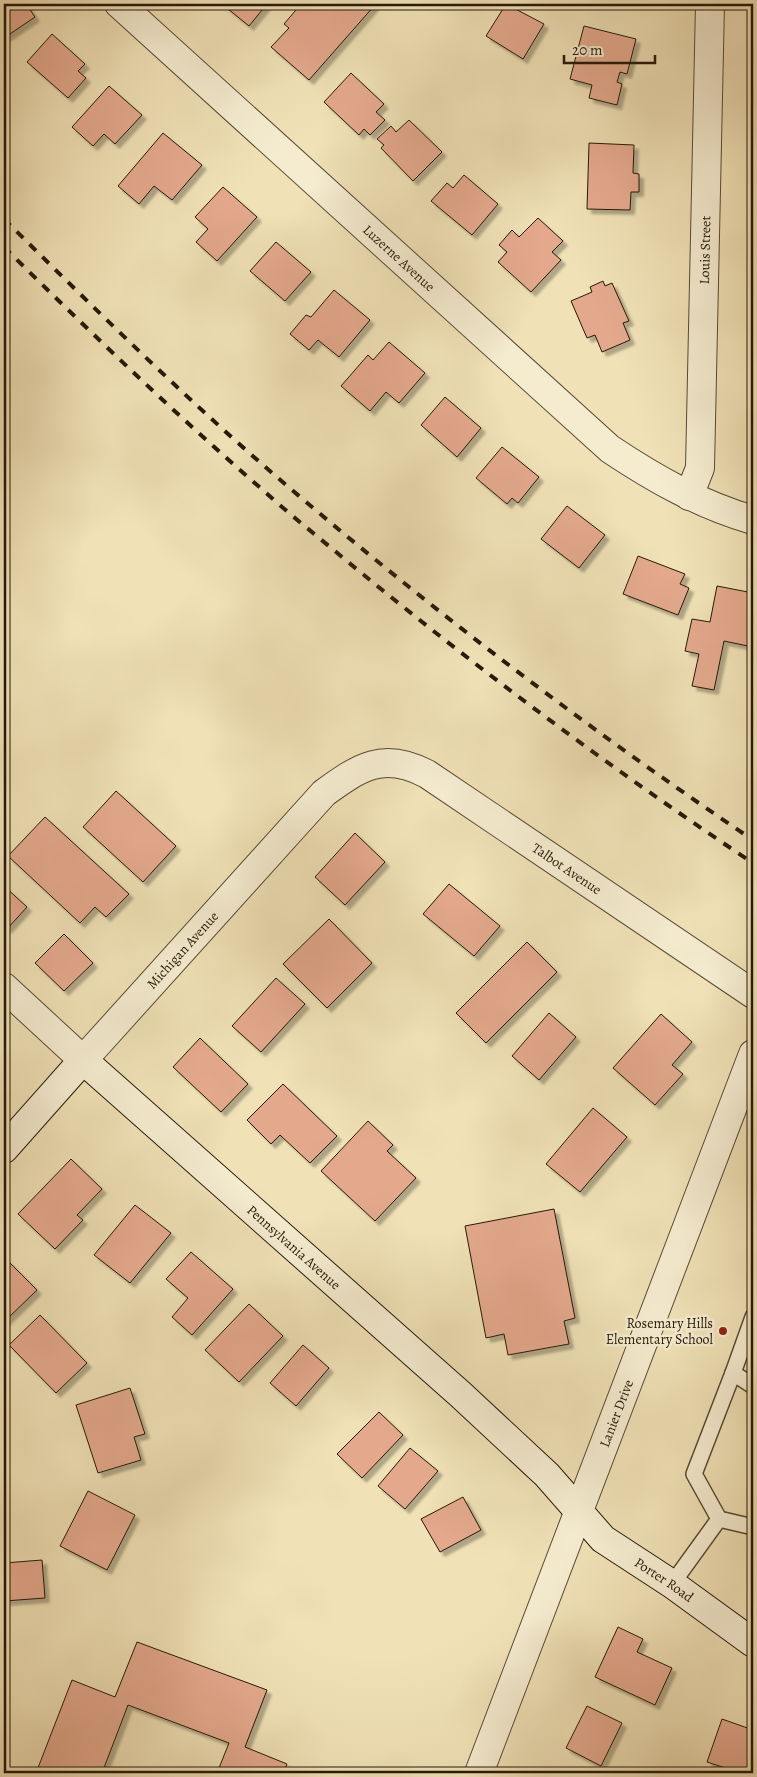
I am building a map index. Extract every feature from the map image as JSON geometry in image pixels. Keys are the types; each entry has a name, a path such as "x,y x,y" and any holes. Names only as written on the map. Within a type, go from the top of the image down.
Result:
{"street":[{"name":"Luzerne Avenue","path":"119,4 610,449 647,474 689,496"},
{"name":"Louis Street","path":"689,496 700,468 710,4"},
{"path":"689,496 734,515 753,520"},
{"name":"Talbot Avenue","path":"373,764 385,763 413,767 427,774 753,994"},
{"name":"Michigan Avenue","path":"4,1149 324,793 350,774 373,764"},
{"name":"Pennsylvania Avenue","path":"4,987 83,1060 460,1394 547,1475 578,1512"},
{"name":"Lanier Drive","path":"479,1773 753,1054"},
{"name":"Porter Road","path":"578,1512 603,1539 749,1633"}],"lane":[{"path":"753,1317 694,1474 719,1519 753,1527"},
{"path":"732,1373 753,1386"},
{"path":"672,1584 719,1519"}],"building":[{"path":"4,4 26,4 35,17 4,38"},
{"path":"222,4 267,4 249,26"},
{"path":"301,4 372,4 374,6 309,80 271,47 289,28 284,24"},
{"path":"506,4 544,24 523,59 486,36"},
{"path":"584,26 636,39 627,74 620,72 617,82 622,84 617,105 589,98 592,85 570,79"},
{"path":"52,34 85,64 78,71 86,78 68,98 27,62"},
{"path":"351,73 384,104 376,112 385,120 370,135 364,129 359,135 324,102"},
{"path":"109,86 142,115 115,144 104,134 93,146 72,127"},
{"path":"409,120 442,152 413,181 381,148 384,145 377,139 391,126 396,132"},
{"path":"163,133 202,165 172,200 154,186 139,204 118,186"},
{"path":"589,143 634,145 633,173 639,174 639,192 631,192 630,210 587,209"},
{"path":"464,175 498,204 472,235 431,201 447,183 453,188"},
{"path":"223,187 257,217 217,261 196,242 208,229 195,217"},
{"path":"538,218 563,241 552,252 561,260 531,292 498,262 507,252 499,245 512,230 519,237"},
{"path":"276,242 311,272 285,301 250,271"},
{"path":"603,281 605,286 612,283 629,321 623,323 630,340 602,352 595,335 587,338 571,301 592,292 590,287"},
{"path":"334,290 370,320 339,357 318,340 309,350 290,334 306,315 311,317"},
{"path":"389,342 425,373 399,403 386,392 370,411 341,386 368,355 373,360"},
{"path":"445,397 481,428 457,457 421,425"},
{"path":"502,447 539,477 518,503 512,498 507,504 476,478"},
{"path":"567,506 605,535 579,568 541,539"},
{"path":"638,556 685,574 680,584 689,588 678,615 623,594"},
{"path":"717,586 753,593 753,647 724,641 714,690 692,686 699,654 685,651 692,619 710,622"},
{"path":"116,791 176,846 143,882 83,827"},
{"path":"45,817 129,894 106,917 95,907 80,923 8,856"},
{"path":"355,833 385,862 345,905 315,877"},
{"path":"449,884 500,926 474,956 423,914"},
{"path":"4,886 27,907 7,929 4,927"},
{"path":"329,919 372,963 327,1008 283,964"},
{"path":"64,934 93,963 64,991 35,963"},
{"path":"527,942 557,972 486,1043 456,1013"},
{"path":"276,978 305,1004 261,1052 232,1026"},
{"path":"549,1013 576,1037 539,1080 512,1056"},
{"path":"661,1014 692,1042 672,1065 683,1074 655,1105 613,1068"},
{"path":"200,1038 248,1084 221,1112 173,1067"},
{"path":"283,1084 337,1136 310,1163 280,1135 271,1144 247,1120"},
{"path":"593,1108 627,1137 580,1192 546,1164"},
{"path":"368,1121 393,1145 387,1151 416,1178 375,1221 321,1171"},
{"path":"71,1159 102,1189 77,1215 83,1220 55,1249 18,1214"},
{"path":"135,1205 171,1233 130,1283 94,1255"},
{"path":"554,1209 575,1318 564,1321 569,1344 508,1355 504,1334 486,1338 465,1226"},
{"path":"191,1252 233,1289 192,1335 172,1317 188,1298 166,1279"},
{"path":"4,1257 37,1290 4,1322"},
{"path":"249,1304 283,1336 239,1382 205,1350"},
{"path":"40,1315 87,1363 56,1393 9,1345"},
{"path":"303,1345 329,1368 296,1406 270,1383"},
{"path":"130,1388 145,1434 134,1437 141,1460 98,1473 76,1405"},
{"path":"379,1412 403,1435 362,1478 337,1454"},
{"path":"410,1448 438,1471 405,1509 378,1486"},
{"path":"88,1491 135,1515 107,1570 60,1546"},
{"path":"463,1497 481,1530 440,1552 421,1519"},
{"path":"42,1560 45,1598 4,1601 4,1563"},
{"path":"618,1627 643,1639 637,1652 672,1668 655,1705 595,1677"},
{"path":"137,1642 267,1690 245,1747 287,1764 283,1773 217,1773 229,1743 128,1705 102,1773 36,1773 72,1680 115,1697"},
{"path":"587,1706 622,1723 601,1766 566,1748"},
{"path":"722,1719 753,1730 753,1773 741,1773 707,1762"}],"railway":[{"path":"4,219 173,383 278,478 335,526 510,666 630,755 753,840"},
{"path":"4,247 197,432 342,557 442,638 544,716 647,791 753,863"}],"place":[{"name":"Rosemary Hills Elementary School","path":"723,1331"}]}
